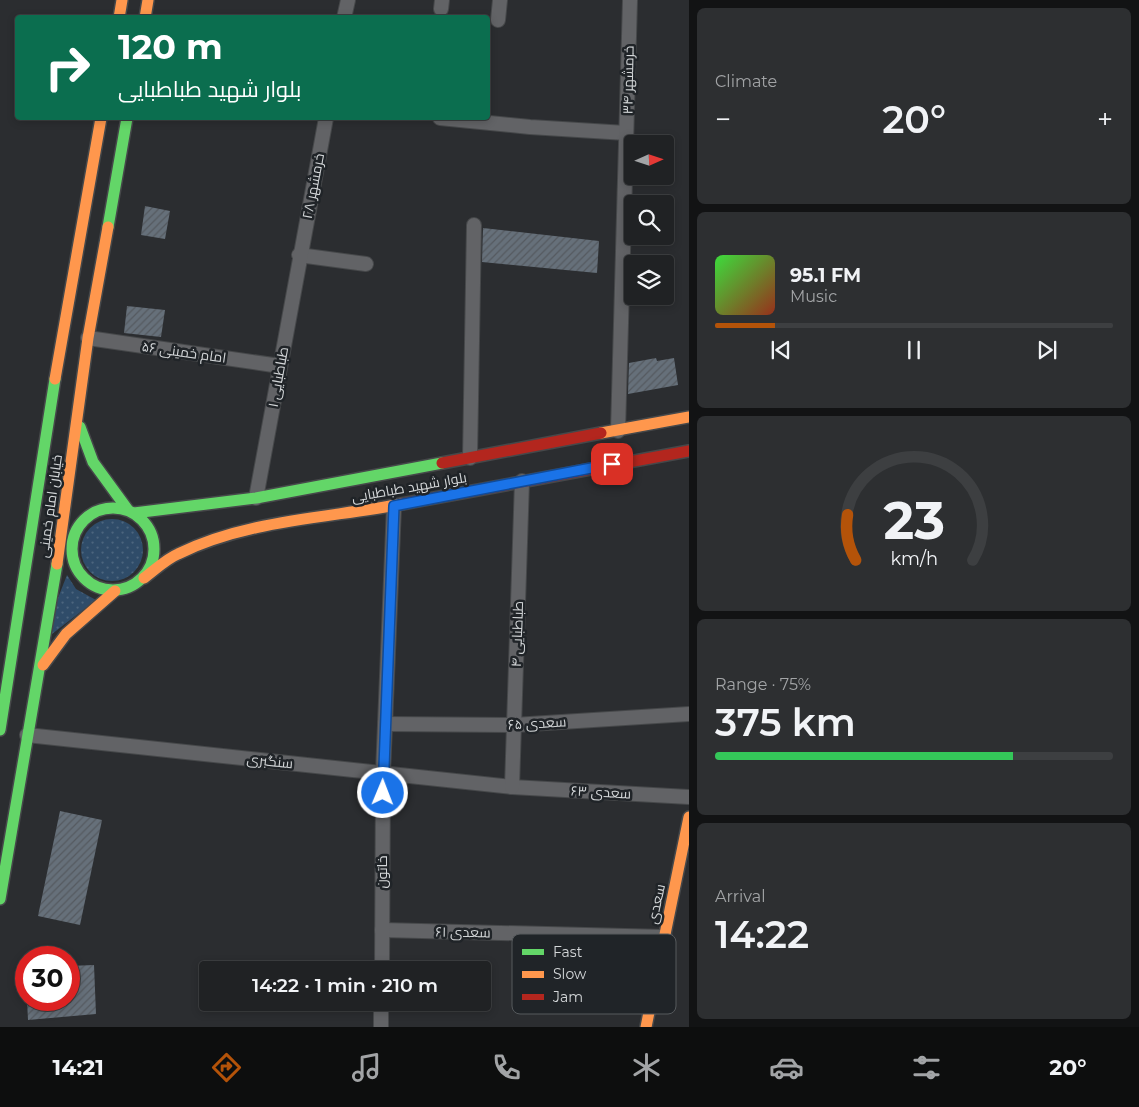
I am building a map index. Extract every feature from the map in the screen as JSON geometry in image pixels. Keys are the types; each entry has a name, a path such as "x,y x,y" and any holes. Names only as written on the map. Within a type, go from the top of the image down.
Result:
{"main road":[{"path":"120,15 122,0"},
{"path":"146,15 148,0"},
{"name":"خیابان امام خمینی","path":"0,730 37,490 101,120"},
{"name":"خیابان امام خمینی","path":"0,899 37,675 56,574 88,338 127,120"},
{"path":"78,416 86,448 94,467 131,512 146,523 154,544 152,565 144,578 136,585 116,591 103,590 91,585 78,571 72,553 74,537 80,525 90,515 102,509 115,508 131,512"},
{"name":"بلوار شهید طباطبایی","path":"131,512 256,498 689,417"},
{"name":"بلوار شهید طباطبایی","path":"144,578 178,554 220,537 283,523 394,506 689,451"},
{"path":"37,490 74,537"},
{"path":"38,600 72,553"},
{"path":"37,675 50,650 80,619 116,591"},
{"path":"12,655 30,615"},
{"name":"سعدی","path":"666,934 684,874 689,817"},
{"name":"سعدی","path":"646,1027 649,1014"}],"street":[{"path":"345,15 348,0"},
{"path":"498,20 500,0"},
{"name":"خرمشهر ۳۴","path":"618,430 630,0"},
{"name":"خرمشهر ۲۸","path":"299,255 326,120"},
{"path":"460,120 530,127 626,133"},
{"path":"470,458 474,226"},
{"path":"299,255 366,264"},
{"name":"طباطبایی ۱","path":"256,498 299,255"},
{"name":"امام خمینی ۵۶","path":"88,338 280,366"},
{"name":"طباطبایی ۴","path":"512,787 522,481"},
{"name":"خاتون","path":"382,961 383,773 394,506"},
{"name":"سعدی ۶۵","path":"385,724 514,725 689,714"},
{"name":"سنگبری","path":"27,735 512,787"},
{"name":"سعدی ۶۳","path":"512,787 689,797"},
{"name":"سعدی ۶۱","path":"382,930 544,934"},
{"path":"381,1011 381,1027"}],"shaded area":[{"path":"112,519 124,522 134,528 140,538 143,550 140,562 134,572 124,578 112,581 100,578 90,572 84,562 81,550 84,538 90,528 100,522"},
{"path":"67,575 76,589 96,600 52,634 54,608"}],"building":[{"path":"145,206 170,211 165,239 141,235"},
{"path":"483,228 599,241 597,273 482,262"},
{"path":"127,306 165,310 161,337 124,333"},
{"path":"656,358 657,361 674,358 678,385 628,394 629,363"},
{"path":"60,811 102,820 80,925 38,916"},
{"path":"94,965 96,1014 28,1020 28,1011 80,1011 80,966"}],"traffic: fast":[{"path":"108,227 127,120"},
{"path":"0,730 55,379"},
{"path":"80,427 93,462 128,510"},
{"path":"134,513 256,498 442,463"},
{"path":"105,508 121,508 136,515 147,526 154,541 154,549 151,565 142,578 121,590 105,590 90,583 79,572 72,557 72,541 79,526 90,515 105,508"},
{"path":"0,899 57,564"}],"traffic: slow":[{"path":"120,15 122,0"},
{"path":"146,15 148,0"},
{"path":"55,379 101,120"},
{"path":"57,564 88,338 108,227"},
{"path":"601,433 689,417"},
{"path":"144,578 174,556 204,543 232,534 288,521 402,504"},
{"path":"43,665 66,634 115,591"},
{"path":"665,934 689,817"},
{"path":"646,1027 649,1014"}],"traffic: jam":[{"path":"442,463 601,433"},
{"path":"402,504 689,451"}],"route":[{"path":"383,793 394,506 612,464"}]}
